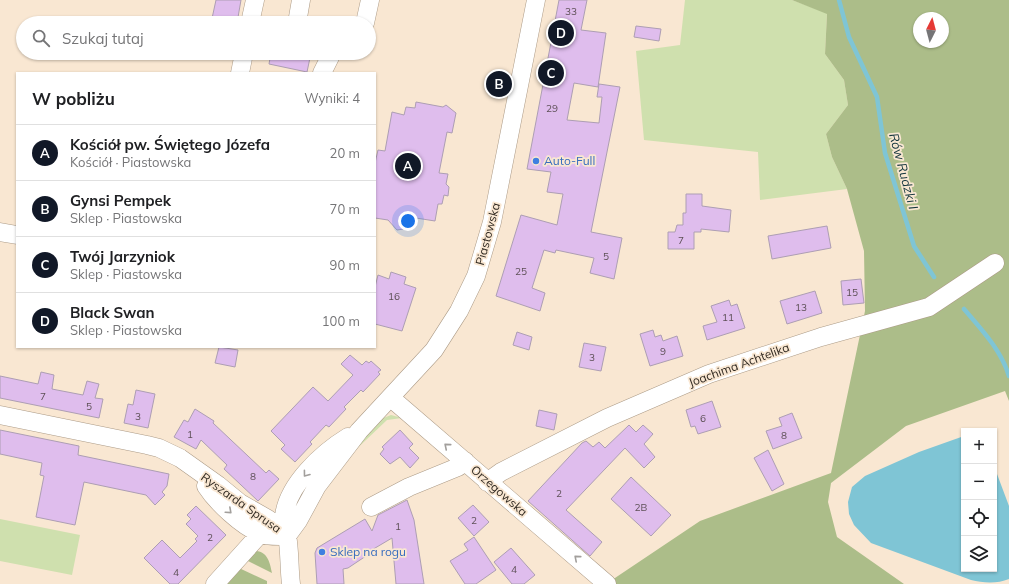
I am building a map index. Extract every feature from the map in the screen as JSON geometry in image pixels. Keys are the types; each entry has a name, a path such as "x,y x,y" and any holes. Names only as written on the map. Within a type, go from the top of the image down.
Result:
{"street":[{"path":"253,16 255,0"},
{"path":"298,16 301,0"},
{"path":"367,16 370,0"},
{"name":"Piastowska","path":"287,536 298,521 317,486 359,431 434,350 459,311 476,276 492,222 536,0"},
{"path":"240,72 243,60"},
{"path":"322,72 328,60"},
{"path":"0,232 16,235"},
{"name":"Joachima Achtelika","path":"487,482 501,472 607,418 709,374 821,337 929,307 995,263"},
{"name":"Orzegowska","path":"391,398 606,584"},
{"name":"Ryszarda Sprusa","path":"0,415 159,448 180,458 240,503 268,519 287,536"},
{"path":"371,507 409,488 458,467 464,461"},
{"name":"Ryszarda Sprusa","path":"196,470 210,493 231,514 260,534 274,537 287,536"},
{"path":"214,584 260,534"},
{"path":"287,536 290,584"}],"green space":[{"path":"685,0 792,0 827,13 825,54 844,80 848,105 826,134 832,157 847,189 760,200 758,152 644,140 636,51 680,45"},
{"path":"792,0 1009,0 1009,401 1005,391 906,426 831,483 828,502 837,537 904,584 606,584 700,521 831,473 865,311 864,251 847,189 832,157 826,134 848,105 844,80 825,54 827,14"},
{"path":"391,415 402,418 387,420 346,459 381,419"},
{"path":"0,519 80,535 72,575 0,561"},
{"path":"256,551 263,553 266,556 272,573 246,560"},
{"path":"239,568 267,581 267,584 224,584"}],"water":[{"path":"961,437 961,572 997,572 997,474 1009,506 1009,579 1000,582 980,582 971,580 871,543 854,525 849,514 848,502 852,487 865,476 919,452"}],"building":[{"path":"216,0 241,0 238,16 213,16"},
{"path":"559,0 587,0 581,30 606,33 598,87 574,83 567,120 599,123 602,97 597,97 599,84 620,87 591,232 622,238 614,279 590,273 594,258 556,250 555,253 544,250 532,288 545,293 540,311 496,296 521,215 557,225 563,194 547,192 551,172 527,169"},
{"path":"636,26 661,29 659,41 634,37"},
{"path":"270,60 310,60 307,72 269,64"},
{"path":"416,102 443,107 446,105 456,113 452,133 447,132 439,173 448,174 446,184 449,187 448,196 444,195 442,204 438,204 435,221 416,218 416,221 410,228 397,230 388,220 376,218 376,159 378,150 385,151 392,112 404,115 406,107 415,108"},
{"path":"686,194 702,194 702,206 731,210 729,232 701,229 701,232 694,232 694,249 668,249 668,232 675,232 677,225 683,225 683,213 686,213"},
{"path":"827,226 831,248 772,259 768,236"},
{"path":"391,272 406,277 404,284 416,288 402,331 376,324 376,283 378,275 389,279"},
{"path":"861,279 864,303 843,305 841,281"},
{"path":"815,291 822,313 787,324 780,301"},
{"path":"729,300 731,306 737,304 745,328 707,340 703,326 717,322 711,306"},
{"path":"653,330 655,337 661,335 663,341 677,336 683,356 650,366 640,334"},
{"path":"517,332 532,337 529,350 513,345"},
{"path":"584,343 606,347 601,371 579,367"},
{"path":"219,348 238,350 235,367 215,363"},
{"path":"350,355 362,365 366,361 369,363 371,361 381,370 378,372 380,374 363,392 361,390 344,407 346,409 329,427 326,425 310,442 312,444 295,462 281,449 285,445 271,431 313,387 328,401 353,375 341,364"},
{"path":"41,372 54,375 52,389 83,395 87,381 99,384 95,398 103,399 99,418 0,398 0,376 38,384"},
{"path":"136,390 155,394 148,428 124,423 128,404 133,405"},
{"path":"712,401 721,427 698,434 695,426 691,427 686,410"},
{"path":"195,409 214,421 213,423 266,473 269,470 279,479 258,501 224,469 227,465 201,440 196,449 174,437 184,420 188,422"},
{"path":"539,410 557,414 554,430 536,426"},
{"path":"792,413 802,438 773,449 766,431 782,426 779,418"},
{"path":"629,425 636,432 643,425 653,434 644,444 655,457 644,468 625,448 566,510 602,542 590,556 528,501 582,443 586,441 593,447 599,442 605,448"},
{"path":"0,430 79,446 78,455 169,474 167,486 162,492 165,495 155,505 146,495 84,482 75,525 36,517 44,476 40,475 42,463 0,454"},
{"path":"400,430 413,444 409,448 419,458 410,468 400,457 390,464 380,454 384,449 382,447"},
{"path":"768,450 784,484 772,491 754,458"},
{"path":"631,477 671,515 651,536 611,499"},
{"path":"407,500 414,520 424,584 396,584 392,538 365,554 366,556 348,568 343,569 344,584 317,584 315,553 317,548 365,519 372,531 378,515"},
{"path":"473,505 489,522 474,536 458,518"},
{"path":"196,506 226,535 178,584 170,584 144,558 162,540 180,558 197,541 195,539 198,536 186,524 191,519 187,515"},
{"path":"474,537 496,570 476,584 465,584 450,561 468,550 464,544"},
{"path":"511,548 535,575 524,584 512,584 494,562"}],"waterway":[{"name":"Rów Rudzki I","path":"839,0 849,37 877,97 885,153 914,246 934,277"},
{"name":"Rów Rudzki I","path":"964,309 996,349 1006,367 1009,376"}],"place":[{"name":"Black Swan","path":"561,33"},
{"name":"Twój Jarzyniok","path":"551,73"},
{"name":"Gynsi Pempek","path":"499,84"},
{"name":"Auto-Full","path":"536,161"},
{"name":"Kościół pw. Świętego Józefa","path":"408,166"},
{"name":"Sklep na rogu","path":"322,552"}]}
